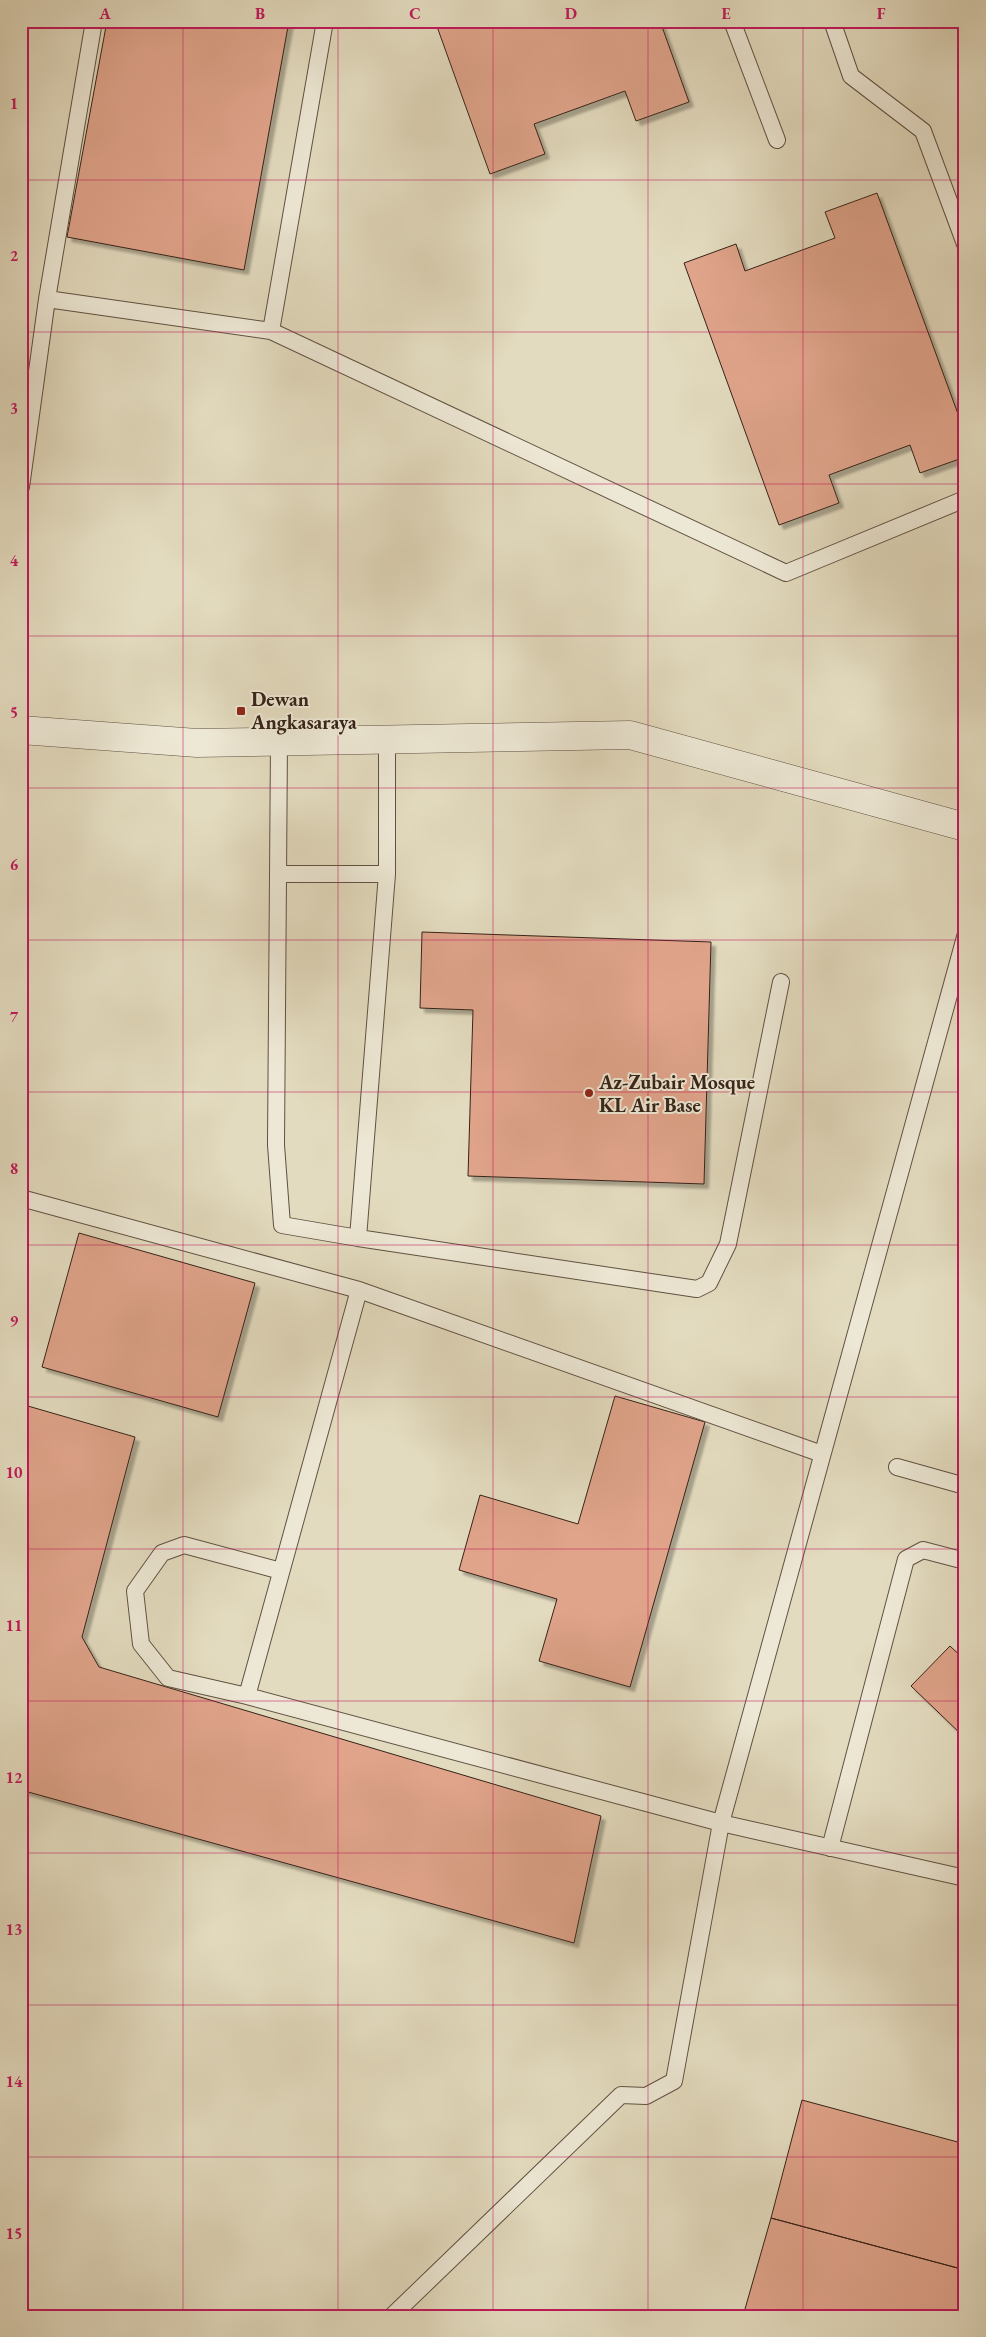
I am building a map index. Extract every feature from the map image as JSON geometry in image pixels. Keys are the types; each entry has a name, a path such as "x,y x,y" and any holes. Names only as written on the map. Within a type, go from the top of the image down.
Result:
{"street":[{"path":"21,730 197,743 630,735 965,827"}],"lane":[{"path":"21,486 47,299 94,21"},
{"path":"271,331 325,21"},
{"path":"732,21 777,140"},
{"path":"832,21 851,76 923,131 965,244"},
{"path":"47,299 271,331 786,573 965,499"},
{"path":"358,1238 387,874 387,740"},
{"path":"279,742 276,1145 282,1226 698,1289 708,1283 728,1244 781,982"},
{"path":"278,874 387,874"},
{"path":"392,2316 620,2095 646,2096 674,2081 721,1823 965,937"},
{"path":"21,1198 358,1290 822,1454"},
{"path":"247,1696 358,1290"},
{"path":"897,1467 965,1486"},
{"path":"281,1571 184,1545 162,1553 135,1591 141,1644 168,1678 247,1696 721,1823 965,1878"},
{"path":"830,1848 906,1559 923,1550 965,1561"}],"building":[{"path":"107,21 289,21 244,270 67,237"},
{"path":"435,21 660,21 689,102 636,121 625,91 534,124 545,154 490,174"},
{"path":"877,193 965,433 965,457 920,473 910,445 829,475 839,503 779,525 684,263 736,244 745,271 835,238 825,212"},
{"name":"Az-Zubair Mosque KL Air Base","path":"422,932 711,942 704,1184 468,1176 473,1010 420,1008"},
{"path":"79,1233 255,1283 218,1417 42,1367"},
{"path":"615,1396 705,1422 630,1687 539,1661 557,1599 459,1570 480,1495 578,1524"},
{"path":"21,1404 135,1437 82,1637 99,1667 601,1816 574,1943 21,1790"},
{"path":"950,1646 965,1660 965,1738 911,1686"},
{"path":"802,2100 965,2144 965,2270 771,2218"},
{"path":"771,2218 965,2270 965,2316 743,2316"}],"place":[{"name":"Dewan Angkasaraya","path":"241,711"},
{"name":"Az-Zubair Mosque KL Air Base","path":"589,1093"}]}
